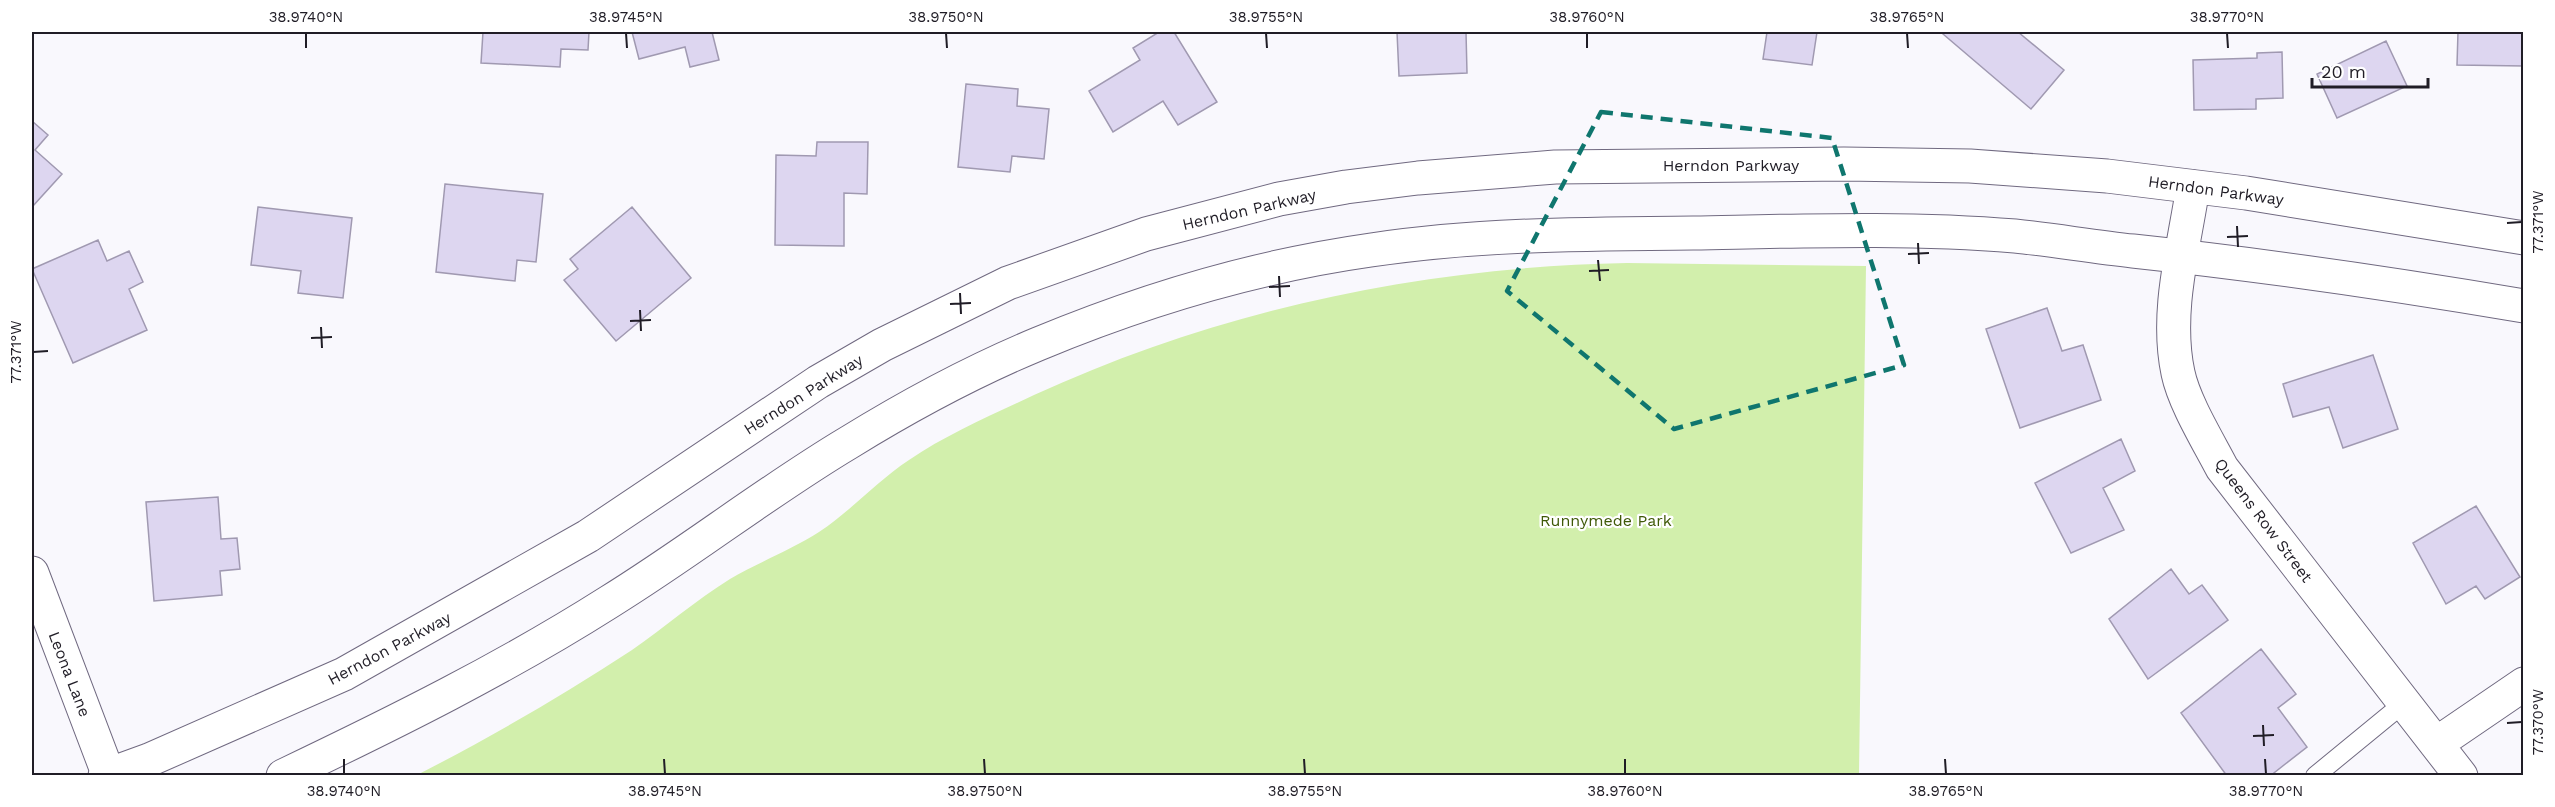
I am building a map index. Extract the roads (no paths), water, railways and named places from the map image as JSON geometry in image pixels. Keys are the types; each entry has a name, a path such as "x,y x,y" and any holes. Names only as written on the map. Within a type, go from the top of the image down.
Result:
{"main road":[{"name":"Herndon Parkway","path":"108,775 149,760 344,674 588,536 818,382 882,345 1008,283 1146,234 1279,199 1346,187 1493,171 1555,167 1844,164 1970,166 2117,177 2246,193 2523,238"},
{"name":"Queens Row Street","path":"2193,187 2172,319 2178,374 2197,420 2222,468 2461,776"},
{"path":"283,776 366,737 546,640 613,600 846,444 912,406 1035,345 1170,297 1299,262 1373,249 1508,237 1917,231 2016,236 2182,256 2403,285 2523,306"},
{"name":"Leona Lane","path":"32,573 108,775"},
{"path":"2436,744 2523,684"}],"lane":[{"path":"2315,776 2404,703"}],"park label":[{"name":"Runnymede Park","path":"1606,520"}]}
